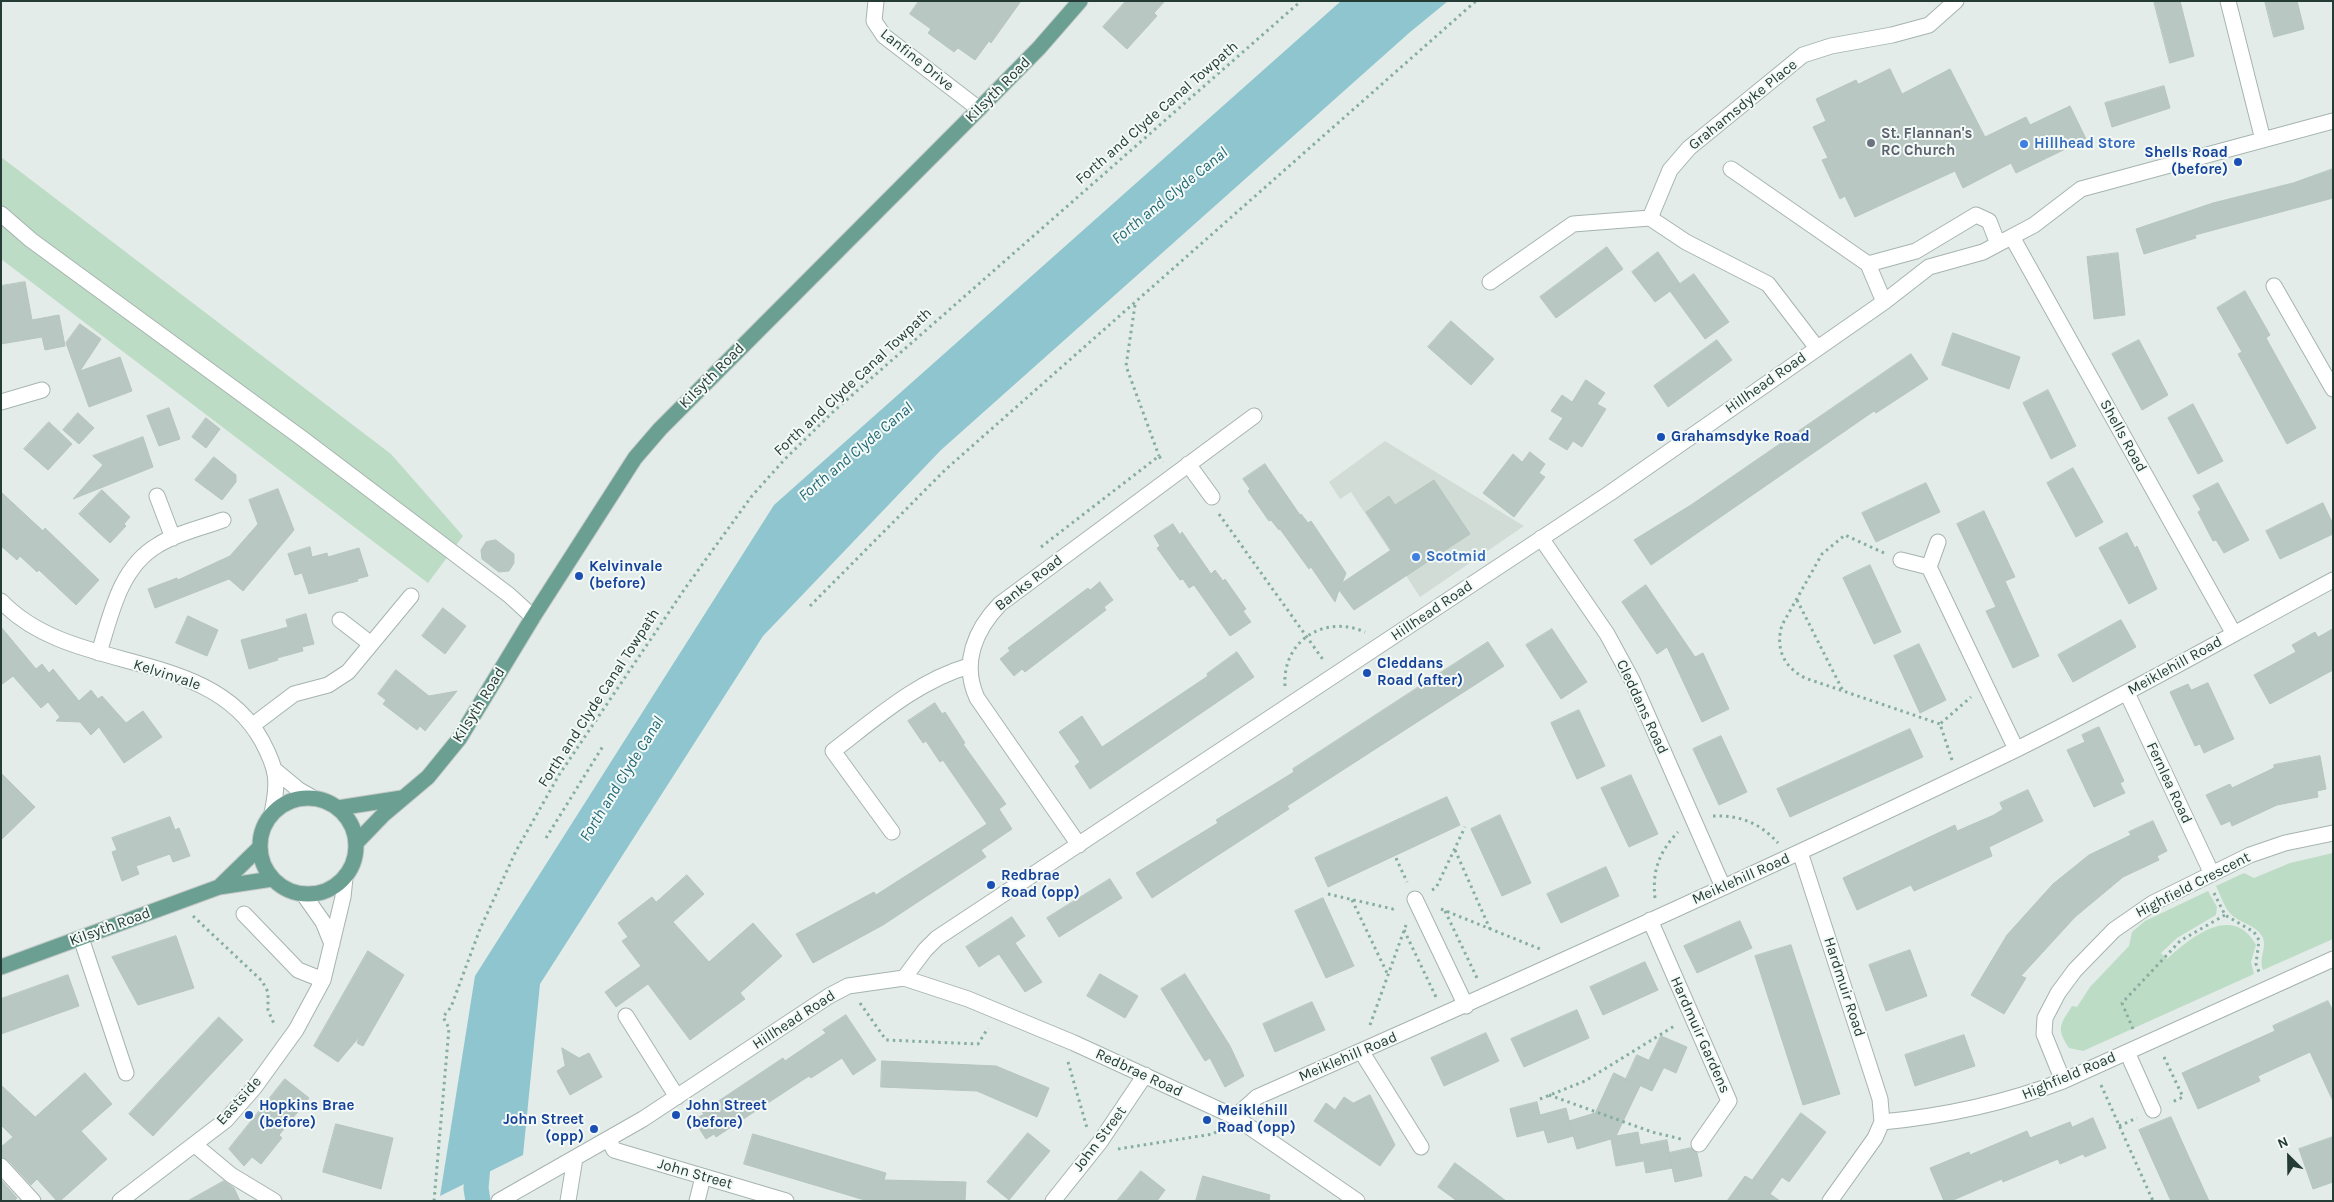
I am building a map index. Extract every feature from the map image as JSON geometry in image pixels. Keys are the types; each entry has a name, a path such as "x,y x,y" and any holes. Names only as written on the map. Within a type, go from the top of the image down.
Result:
{"main road":[{"name":"Kilsyth Road","path":"356,844 403,798 428,777 459,739 533,617 636,458 660,429 1039,48 1080,1"},
{"path":"313,798 338,808 347,818 354,830 355,856 345,878 327,891 304,895 281,887 265,870 259,848 260,835 272,813 284,804 298,799 313,798"},
{"path":"338,808 403,798"},
{"name":"Kilsyth Road","path":"219,887 259,848"},
{"name":"Kilsyth Road","path":"1,967 219,887 272,879"}],"street":[{"name":"Lanfine Drive","path":"876,1 874,21 884,36 979,109"},
{"path":"2228,1 2264,140"},
{"name":"Grahamsdyke Place","path":"1650,218 1670,170 1689,148 1803,55 1831,46 1892,35 1929,25 1953,2"},
{"name":"Hillhead Road","path":"499,1201 609,1140 828,996 848,986 904,978 925,950 937,938 1610,493 1884,302 1929,267 1983,252 2005,241 2034,225 2081,189 2333,121"},
{"path":"1731,169 1868,264 1884,302"},
{"path":"1,214 32,240 304,439 509,595 533,617"},
{"name":"Shells Road","path":"1868,264 1916,251 1976,215 1989,221 2005,241 2234,634"},
{"path":"1490,282 1573,224 1650,218 1686,242 1768,284 1816,348"},
{"path":"2274,286 2328,371 2333,389"},
{"path":"1,402 42,390"},
{"name":"Banks Road","path":"1079,845 976,698 968,666 975,640 983,624 1000,604 1254,416"},
{"path":"1188,464 1214,504"},
{"path":"157,496 173,538"},
{"path":"99,653 120,587 144,555 173,538 222,520"},
{"name":"Cleddans Road","path":"1541,538 1607,634 1632,680 1723,887"},
{"path":"1938,542 1929,567 2016,749"},
{"path":"1901,560 1929,567"},
{"name":"Meiklehill Road","path":"1235,1117 1257,1097 1445,1016 1800,852 2016,749 2128,693 2333,580"},
{"path":"253,725 294,694 328,685 348,672 411,596"},
{"name":"Kelvinvale","path":"1,601 24,619 60,641 198,683 237,707 253,725 276,771 299,790 313,798"},
{"path":"340,620 371,644"},
{"path":"892,832 833,751 922,686 945,673 968,666"},
{"name":"Fernlea Road","path":"2128,693 2208,875"},
{"name":"Kelvinvale","path":"272,813 276,793 276,771"},
{"name":"Highfield Crescent","path":"2064,1081 2044,1034 2045,1018 2058,993 2075,970 2114,930 2133,915 2250,855 2285,843 2333,833"},
{"name":"Hardmuir Road","path":"1800,852 1880,1099 1882,1122"},
{"name":"Eastside","path":"120,1201 226,1120 254,1088 290,1039 323,980 345,878"},
{"path":"304,895 323,922 332,944"},
{"path":"1415,899 1466,1006"},
{"path":"244,914 298,970 323,980"},
{"name":"Hardmuir Gardens","path":"1650,920 1730,1101 1699,1144"},
{"path":"81,938 126,1073"},
{"name":"Highfield Road","path":"1882,1122 1955,1113 1990,1106 2064,1081 2266,989 2331,964"},
{"name":"Redbrae Road","path":"904,978 998,1011 1145,1075 1235,1117 1357,1201"},
{"path":"626,1016 677,1097"},
{"path":"2133,1049 2153,1110"},
{"path":"1361,1051 1421,1147"},
{"name":"John Street","path":"1053,1201 1100,1142 1140,1087 1145,1075"},
{"path":"1830,1201 1875,1138 1882,1122"},
{"name":"John Street","path":"609,1140 614,1150 786,1201"},
{"path":"195,1144 231,1175 274,1201"},
{"path":"568,1201 575,1158"},
{"path":"1,1166 33,1201"},
{"path":"697,1201 703,1177"}],"path":[{"name":"Forth and Clyde Canal Towpath","path":"434,1201 450,1028 443,1017 451,1007 480,929 516,851 559,775 686,587 751,497 785,459 834,411 1301,1"},
{"path":"810,606 945,470 1476,1"},
{"path":"1135,304 1126,366 1159,456"},
{"path":"1214,504 1334,676"},
{"path":"1901,560 1845,535 1822,554 1797,599 1778,636 1782,657 1797,674 1940,724"},
{"path":"1797,599 1843,691"},
{"path":"1287,707 1284,683 1286,668 1291,652 1306,635 1331,628 1356,628 1385,642"},
{"path":"1940,724 1985,685"},
{"path":"1940,724 1957,777"},
{"path":"546,838 603,746"},
{"path":"1454,850 1491,929"},
{"path":"1396,858 1415,899"},
{"path":"2208,875 2225,915 2254,932 2260,940 2256,964 2266,989"},
{"path":"184,900 190,913 262,980 268,992 272,1024 290,1039"},
{"path":"1352,900 1388,975"},
{"path":"1445,911 1486,996"},
{"path":"2133,1049 2122,1003 2180,941 2225,915"},
{"path":"1404,930 1445,1016"},
{"path":"848,986 886,1040 978,1044 998,1011"},
{"path":"1540,1099 1585,1081 1691,1015"},
{"path":"2093,1068 2153,1201"},
{"path":"1549,1095 1652,1132 1699,1144"}],"shaded area":[{"path":"1385,441 1524,526 1420,597 1351,492 1340,499 1329,482"}],"green space":[{"path":"1,157 391,454 463,536 428,583 1,259"},
{"path":"2333,853 2333,939 2263,970 2264,940 2262,936 2256,929 2230,913 2225,907 2216,886 2244,873 2254,878 2290,863"},
{"path":"2208,891 2217,907 2216,915 2177,938 2161,953 2167,959 2188,942 2212,928 2224,925 2236,926 2247,933 2256,945 2251,962 2254,974 2083,1051 2069,1048 2062,1036 2062,1022 2072,1006 2077,1007 2090,987 2129,946 2132,932 2145,921"}],"water":[{"path":"1341,1 1448,1 1409,33 941,450 763,636 540,984 523,1155 440,1196 475,976 774,505"}],"building":[{"path":"919,1 1021,1 991,43 989,41 975,60 958,48 954,52 928,33 931,29 910,14"},
{"path":"1126,1 1165,1 1154,13 1157,16 1127,49 1103,27"},
{"path":"2154,1 2180,1 2194,56 2170,63"},
{"path":"2265,1 2297,1 2304,29 2274,37"},
{"path":"1890,69 1902,94 1950,69 1985,137 2026,117 2030,125 2070,106 2086,139 2016,173 2011,163 1963,188 1955,171 1855,217 1845,196 1840,199 1822,160 1828,158 1813,127 1826,121 1816,99 1856,80 1858,84"},
{"path":"2164,86 2170,108 2112,127 2105,103"},
{"path":"2333,169 2333,198 2195,235 2196,238 2144,254 2136,229 2213,203 2293,183"},
{"path":"1607,247 1623,269 1556,318 1540,297"},
{"path":"1658,252 1680,284 1655,302 1632,272"},
{"path":"2118,253 2125,315 2094,319 2087,257"},
{"path":"1694,274 1729,322 1705,339 1670,291"},
{"path":"25,282 32,320 59,315 65,346 45,350 42,337 1,344 1,286"},
{"path":"2245,291 2270,335 2266,338 2316,428 2287,444 2238,354 2242,352 2217,308"},
{"path":"1451,321 1494,359 1471,385 1428,347"},
{"path":"80,324 101,339 80,371 120,357 132,391 89,407 66,343"},
{"path":"1953,333 2020,357 2009,389 1942,365"},
{"path":"1717,340 1732,360 1668,407 1654,386"},
{"path":"2139,340 2168,395 2142,410 2112,354"},
{"path":"1911,354 1928,379 1876,413 1874,411 1651,565 1634,540 1691,505"},
{"path":"1586,380 1605,393 1597,404 1606,409 1582,447 1573,441 1567,450 1549,439 1563,418 1551,411 1562,395 1572,402"},
{"path":"2048,390 2076,446 2051,459 2023,403"},
{"path":"2193,404 2223,461 2198,474 2168,418"},
{"path":"169,408 180,439 159,446 147,416"},
{"path":"78,413 94,428 79,444 63,430"},
{"path":"206,418 220,429 206,448 192,437"},
{"path":"49,422 72,444 48,470 24,449"},
{"path":"143,437 153,467 73,499 103,465 93,456"},
{"path":"1530,452 1545,464 1539,473 1545,477 1514,517 1483,493 1513,454 1522,462"},
{"path":"214,457 236,475 236,482 222,500 195,480"},
{"path":"1265,464 1300,515 1308,523 1311,521 1346,573 1342,583 1391,550 1366,512 1389,496 1395,505 1434,480 1470,534 1354,610 1339,590 1335,602 1311,567 1309,569 1280,529 1271,520 1269,521 1248,491 1250,489 1243,479"},
{"path":"2073,468 2103,522 2076,537 2047,483"},
{"path":"1926,483 1940,512 1876,542 1862,513"},
{"path":"2218,483 2249,540 2224,553 2216,540 2213,541 2198,512 2201,510 2193,496"},
{"path":"278,489 294,530 243,591 229,579 155,608 148,589 177,578 178,580 230,556 258,524 249,500"},
{"path":"102,490 130,517 124,524 126,526 110,543 79,514"},
{"path":"1,492 43,531 45,528 99,580 76,605 39,570 37,572 20,556 17,560 1,546"},
{"path":"2323,503 2333,524 2333,534 2280,559 2266,531"},
{"path":"1984,511 2015,577 2005,581 2039,656 2013,668 1986,611 1996,607 1957,524"},
{"path":"1173,524 1180,535 1182,532 1211,574 1215,570 1223,581 1225,579 1246,609 1243,611 1251,622 1230,636 1194,585 1189,588 1183,579 1180,580 1157,548 1160,546 1154,536"},
{"path":"2127,533 2135,548 2137,546 2157,589 2129,604 2099,548"},
{"path":"496,540 514,554 514,563 509,571 499,572 482,559 481,550 486,542"},
{"path":"310,547 312,557 327,553 328,557 359,548 368,576 357,579 358,581 309,594 302,573 295,575 288,554"},
{"path":"1870,565 1901,632 1874,644 1843,578"},
{"path":"1100,582 1113,600 1104,607 1106,610 1025,672 1022,669 1014,676 1000,659 1010,651 1008,648 1088,588 1090,590"},
{"path":"1646,585 1695,657 1703,653 1729,709 1702,722 1667,647 1657,654 1622,602"},
{"path":"443,608 466,626 445,654 422,636"},
{"path":"306,614 314,644 302,647 303,651 277,658 278,660 249,669 241,640 288,627 286,620"},
{"path":"188,616 218,630 207,656 176,643"},
{"path":"2121,620 2136,647 2073,682 2058,655"},
{"path":"1,627 36,669 42,664 49,673 53,669 79,701 91,690 98,699 102,696 126,723 143,711 162,737 124,763 99,727 91,735 80,722 56,721 60,717 48,702 41,708 13,676 1,685"},
{"path":"1552,629 1587,682 1561,699 1526,645"},
{"path":"2333,629 2333,670 2270,704 2254,675 2296,652 2292,645 2315,632 2318,637"},
{"path":"1488,642 1504,666 1287,806 1289,809 1152,898 1136,873 1218,823 1216,820 1294,772 1293,769"},
{"path":"1919,644 1946,700 1920,713 1894,656"},
{"path":"1237,652 1254,677 1090,789 1075,766 1080,762 1059,732 1082,716 1102,747 1208,676 1207,674"},
{"path":"396,670 429,696 457,691 425,731 420,726 417,730 383,704 386,700 378,694"},
{"path":"2208,683 2234,739 2204,753 2200,744 2195,746 2170,692 2188,684 2191,690"},
{"path":"935,703 942,714 945,712 965,743 963,744 1006,804 999,809 1012,829 981,850 986,857 883,925 813,963 796,934 874,892 876,895 987,824 943,760 940,762 926,741 923,743 908,721"},
{"path":"1579,710 1605,766 1577,779 1551,723"},
{"path":"2099,727 2124,781 2120,783 2125,793 2094,807 2067,750 2085,742 2082,735"},
{"path":"1910,729 1923,757 1790,817 1777,789"},
{"path":"1721,736 1747,792 1719,805 1693,749"},
{"path":"2320,756 2326,789 2317,791 2318,797 2277,805 2232,826 2230,821 2221,825 2206,795 2230,784 2232,788 2274,768 2274,765"},
{"path":"1,773 35,807 1,840"},
{"path":"1631,775 1658,834 1629,847 1601,788"},
{"path":"2028,790 2043,821 1989,847 1992,856 1914,891 1911,885 1857,910 1843,878 1955,825 1957,831 1994,815 2003,809 2000,803"},
{"path":"1447,797 1460,825 1328,887 1315,858"},
{"path":"1500,815 1531,883 1502,896 1471,829"},
{"path":"170,817 175,830 179,828 190,856 173,862 170,854 136,866 139,874 122,881 112,852 117,850 112,838"},
{"path":"2153,821 2167,851 2157,856 2159,860 2123,877 2075,917 2021,976 2026,978 2004,1014 1971,995 2007,935 2053,884 2089,855 2131,835 2129,832"},
{"path":"1606,867 1619,896 1561,923 1547,894"},
{"path":"687,875 704,894 673,922 709,962 753,923 782,956 740,993 745,999 690,1040 648,984 616,1007 605,992 641,966 622,941 628,937 618,923 652,897 656,902"},
{"path":"1110,879 1122,898 1059,937 1047,918"},
{"path":"1323,898 1354,966 1326,978 1295,911"},
{"path":"1012,917 1025,936 1015,943 1042,982 1025,992 999,954 979,967 966,947"},
{"path":"1740,921 1752,948 1697,973 1684,946"},
{"path":"176,936 194,988 138,1005 112,957"},
{"path":"1791,945 1840,1094 1803,1105 1755,956"},
{"path":"1910,950 1927,996 1886,1011 1869,965"},
{"path":"368,951 404,975 363,1046 357,1043 360,1036 338,1062 314,1046"},
{"path":"1645,962 1658,990 1603,1015 1590,987"},
{"path":"1100,974 1138,996 1125,1018 1087,996"},
{"path":"1185,974 1230,1046 1244,1076 1225,1087 1210,1058 1205,1061 1161,989"},
{"path":"68,975 79,1006 1,1034 1,999"},
{"path":"2328,1001 2333,1011 2333,1101 2310,1052 2258,1076 2260,1081 2198,1109 2182,1073 2275,1031 2273,1026"},
{"path":"1312,1002 1325,1030 1275,1052 1263,1024"},
{"path":"1577,1010 1589,1038 1524,1067 1511,1039"},
{"path":"846,1015 876,1060 853,1075 842,1058 811,1078 809,1076 716,1137 714,1134 706,1139 694,1120 704,1114 702,1112 783,1058 785,1061 826,1033 823,1030"},
{"path":"219,1017 243,1040 153,1136 129,1114"},
{"path":"1486,1033 1499,1061 1444,1086 1431,1058"},
{"path":"1964,1035 1975,1066 1915,1086 1905,1055"},
{"path":"1661,1036 1687,1047 1676,1073 1649,1061"},
{"path":"562,1048 579,1058 589,1053 602,1077 570,1095 557,1071 565,1066"},
{"path":"1637,1055 1664,1067 1652,1091 1626,1079"},
{"path":"882,1061 996,1066 1049,1088 1037,1117 977,1091 881,1087"},
{"path":"85,1073 112,1104 81,1131 107,1159 60,1201 57,1201 37,1179 31,1185 8,1160 1,1157 1,1147 13,1137 1,1125 1,1085 35,1117"},
{"path":"1614,1073 1640,1086 1616,1136 1638,1132 1643,1161 1616,1166 1611,1139 1577,1149 1569,1121 1595,1113"},
{"path":"285,1079 309,1098 279,1135 282,1138 261,1164 252,1157 244,1166 229,1149"},
{"path":"1370,1095 1395,1145 1380,1166 1314,1121 1326,1103 1335,1110 1344,1097 1353,1103"},
{"path":"1537,1102 1540,1115 1566,1108 1573,1136 1548,1143 1544,1130 1517,1137 1510,1109"},
{"path":"1801,1113 1826,1132 1789,1182 1782,1177 1770,1194 1780,1201 1727,1201 1745,1176 1752,1180"},
{"path":"2171,1117 2209,1201 2171,1201 2152,1159 2139,1130"},
{"path":"2093,1118 2106,1148 2085,1157 2083,1154 2060,1164 2058,1159 2003,1182 2002,1179 1951,1201 1944,1201 1930,1168 1969,1152 1970,1155 2027,1131 2030,1138 2070,1122 2072,1127"},
{"path":"336,1124 393,1138 381,1189 323,1172"},
{"path":"1028,1133 1050,1151 1009,1200 987,1182"},
{"path":"753,1134 886,1173 884,1180 966,1182 965,1201 868,1201 744,1164"},
{"path":"2333,1137 2333,1182 2313,1189 2299,1149"},
{"path":"1667,1140 1672,1168 1646,1173 1641,1145"},
{"path":"1691,1148 1697,1153 1702,1176 1675,1182 1669,1153"},
{"path":"1455,1163 1506,1201 1457,1201 1438,1187"},
{"path":"1141,1171 1165,1190 1157,1201 1117,1201"},
{"path":"1203,1176 1270,1195 1269,1201 1196,1201"},
{"path":"1,1180 17,1198 14,1201 1,1201"},
{"path":"224,1181 234,1188 240,1201 188,1201"}],"waterway":[{"name":"Forth and Clyde Canal","path":"478,1201 476,1188 480,1144"}],"place":[{"name":"St. Flannan's RC Church","path":"1871,143"},
{"name":"Hillhead Store","path":"2024,144"},
{"name":"Shells Road (before)","path":"2238,162"},
{"name":"Grahamsdyke Road","path":"1661,437"},
{"name":"Scotmid","path":"1416,557"},
{"name":"Kelvinvale (before)","path":"579,576"},
{"name":"Cleddans Road (after)","path":"1367,673"},
{"name":"Redbrae Road (opp)","path":"991,885"},
{"name":"Hopkins Brae (before)","path":"249,1115"},
{"name":"John Street (before)","path":"676,1115"},
{"name":"Meiklehill Road (opp)","path":"1207,1120"},
{"name":"John Street (opp)","path":"594,1129"}]}
